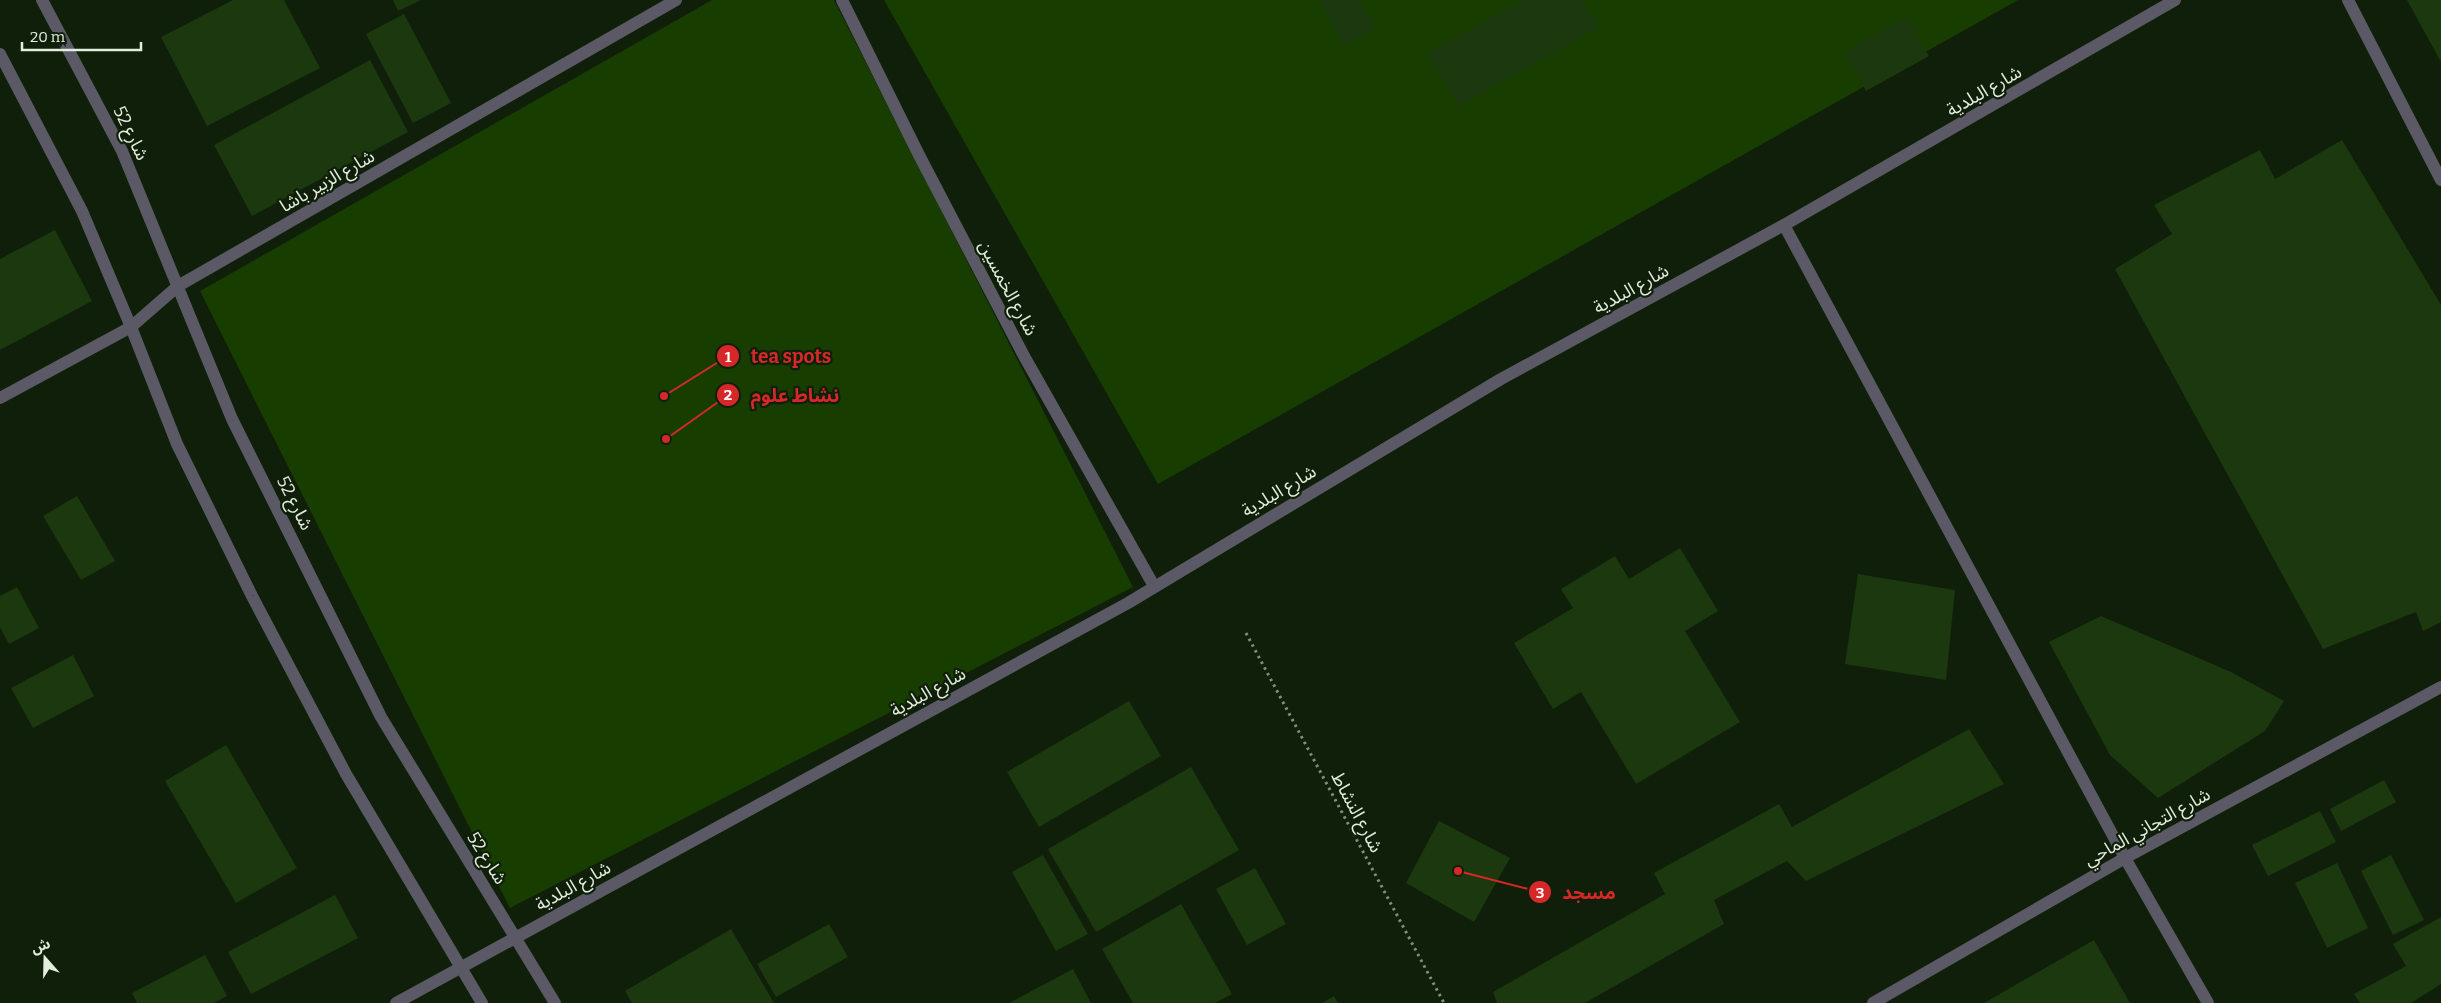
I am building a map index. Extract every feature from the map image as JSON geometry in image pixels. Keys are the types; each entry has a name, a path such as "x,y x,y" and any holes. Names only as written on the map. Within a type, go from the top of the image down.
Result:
{"street":[{"name":"شارع 52","path":"42,0 122,151 232,419 381,717 516,936 555,1003"},
{"name":"شارع الزبير باشا","path":"0,398 131,327 178,286 676,0"},
{"name":"شارع الخمسين","path":"842,0 919,155 1024,356 1154,586"},
{"name":"شارع البلدية","path":"396,1003 1154,586 1501,379 1784,225 2175,0"},
{"path":"2348,0 2441,180"},
{"path":"0,54 82,211 131,327 177,444 252,596 346,774 482,1003"},
{"path":"1784,225 2125,858 2208,1003"},
{"name":"شارع التجاني الماحي","path":"1874,1003 2125,858 2441,686"}],"path":[{"name":"شارع النشاط","path":"1246,633 1444,1003"}],"green space":[{"path":"712,0 834,0 1133,587 510,908 200,291"},
{"path":"884,0 2018,0 1158,484"}],"building":[{"path":"233,0 284,0 320,68 207,126 161,37"},
{"path":"393,0 421,0 398,11"},
{"path":"1319,0 1359,0 1375,28 1344,45"},
{"path":"1523,0 1582,0 1598,28 1458,106 1428,53"},
{"path":"2407,0 2441,0 2441,62"},
{"path":"404,14 451,103 413,123 366,34"},
{"path":"1907,17 1929,56 1866,91 1845,52"},
{"path":"370,60 408,132 252,216 214,145"},
{"path":"2342,140 2441,305 2441,622 2423,631 2416,612 2323,649 2115,269 2172,234 2154,205 2260,150 2275,179"},
{"path":"55,230 92,301 0,350 0,259"},
{"path":"77,496 115,561 81,580 43,516"},
{"path":"1680,548 1718,611 1685,631 1740,722 1636,784 1581,692 1553,709 1514,643 1573,608 1561,589 1615,556 1629,579"},
{"path":"1858,574 1955,590 1946,680 1845,664"},
{"path":"17,587 39,628 9,644 0,627 0,596"},
{"path":"2101,616 2231,672 2284,701 2265,731 2158,798 2110,755 2049,642"},
{"path":"73,655 94,696 33,728 11,688"},
{"path":"1129,701 1161,756 1039,827 1007,772"},
{"path":"1969,729 2004,784 1806,881 1787,861 1714,900 1724,924 1585,1003 1497,1003 1493,992 1665,894 1654,873 1779,804 1792,827"},
{"path":"226,745 297,868 236,903 165,781"},
{"path":"1191,767 1239,850 1096,932 1048,849"},
{"path":"2384,780 2396,802 2341,831 2330,809"},
{"path":"2320,811 2336,842 2268,876 2252,845"},
{"path":"1439,821 1510,858 1474,922 1406,883"},
{"path":"1043,855 1088,934 1056,951 1012,872"},
{"path":"2391,855 2424,920 2393,935 2361,871"},
{"path":"2337,863 2368,928 2327,948 2295,883"},
{"path":"1255,868 1286,924 1247,945 1216,889"},
{"path":"335,895 358,938 251,994 228,952"},
{"path":"1181,904 1232,994 1215,1003 1133,1003 1102,949"},
{"path":"2441,917 2441,984 2411,1003 2360,1003 2354,994 2406,966 2393,944"},
{"path":"829,924 848,957 776,997 757,964"},
{"path":"731,929 774,1003 632,1003 625,991"},
{"path":"2094,940 2130,1003 1984,1003"},
{"path":"205,955 227,996 214,1003 137,1003 132,993"},
{"path":"1073,969 1091,1003 1009,1003"},
{"path":"1334,996 1338,1003 1322,1003"}],"place":[{"name":"tea spots","path":"664,396"},
{"name":"نشاط علوم","path":"666,439"},
{"name":"مسجد","path":"1458,871"}]}
